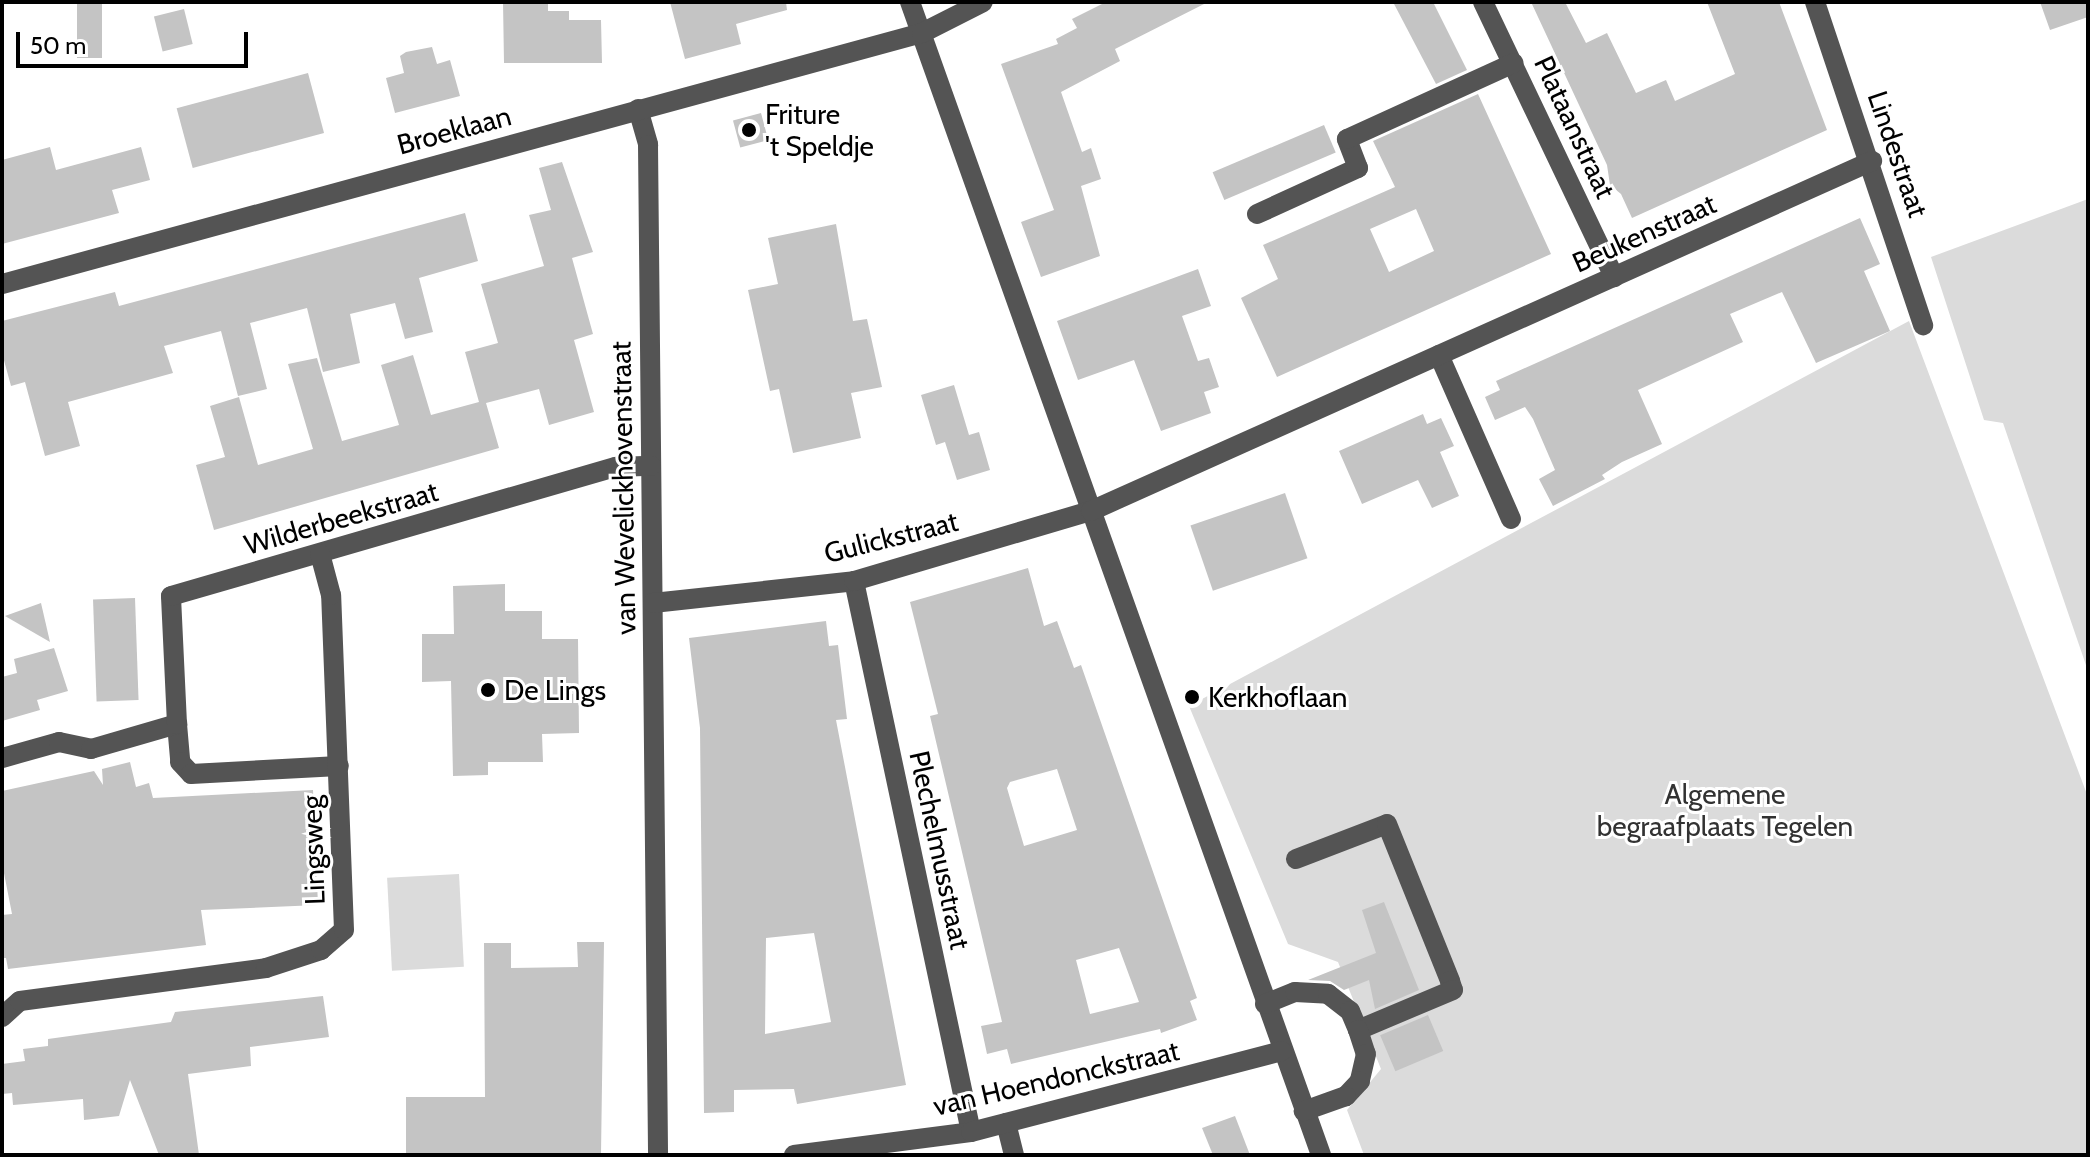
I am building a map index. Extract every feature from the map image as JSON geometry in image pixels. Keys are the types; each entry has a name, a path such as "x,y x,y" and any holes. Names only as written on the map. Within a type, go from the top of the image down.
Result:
{"street":[{"path":"910,2 1321,1155"},
{"name":"Broeklaan","path":"2,284 922,33 983,2"},
{"name":"Plataanstraat","path":"1483,2 1614,277"},
{"name":"Lindestraat","path":"1815,2 1872,161 1923,325"},
{"path":"1257,214 1358,168 1347,139 1514,63"},
{"name":"van Wevelickhovenstraat","path":"638,109 648,145 658,1155"},
{"name":"Beukenstraat","path":"1091,511 1872,161"},
{"path":"1439,355 1511,519"},
{"name":"Wilderbeekstraat","path":"339,766 191,774 180,762 171,596 616,467 651,466"},
{"name":"Gulickstraat","path":"653,603 854,581 1091,511"},
{"name":"Lingsweg","path":"2,1017 20,1001 266,968 321,950 344,930 331,595 320,554"},
{"name":"Plechelmusstraat","path":"854,581 971,1132"},
{"path":"2,758 59,742 91,749 177,724"},
{"path":"1296,859 1387,824 1450,981 1453,990 1358,1030"},
{"path":"1265,1004 1295,992 1328,994 1350,1011 1358,1030 1366,1054 1360,1081 1346,1096 1304,1111"},
{"name":"van Hoendonckstraat","path":"794,1155 939,1146 971,1132 1282,1051"},
{"path":"1006,1123 1014,1155"}],"green space":[{"path":"2088,199 2088,671 2003,423 1984,420 1931,257"},
{"name":"Algemene begraafplaats Tegelen","path":"1909,321 2088,797 2088,1155 1364,1155 1347,1110 1381,1069 1338,962 1288,944 1189,706"},
{"path":"459,874 464,967 392,971 387,878"}],"building":[{"path":"77,2 102,2 102,58 77,58"},
{"path":"503,2 548,2 548,11 569,11 569,20 601,20 602,63 504,63"},
{"path":"670,2 786,2 787,10 736,24 741,44 685,59"},
{"path":"1106,2 1208,2 1115,49 1120,61 1061,92 1082,152 1091,148 1101,179 1081,186 1100,256 1041,277 1021,222 1054,210 1001,64 1058,44 1056,39 1077,28 1072,19"},
{"path":"1393,2 1433,2 1467,70 1436,84"},
{"path":"1531,2 1565,2 1586,43 1607,33 1636,93 1666,80 1675,101 1735,74 1707,2 1779,2 1827,130 1632,218 1621,194 1610,185 1607,165"},
{"path":"2040,2 2088,2 2088,17 2050,30"},
{"path":"184,9 193,44 163,51 154,16"},
{"path":"432,47 437,64 450,60 460,96 395,113 386,78 404,73 400,56"},
{"path":"308,73 324,133 193,168 177,108"},
{"path":"1478,94 1551,254 1277,377 1241,298 1278,279 1263,245 1395,187 1373,141","holes":["1416,209 1434,251 1389,272 1370,229"]},
{"path":"761,113 768,140 740,148 733,121"},
{"path":"1324,125 1336,153 1224,200 1213,172"},
{"path":"50,147 56,170 141,147 150,180 112,190 119,213 2,244 2,160"},
{"path":"562,162 593,252 572,258 593,334 574,340 594,412 549,425 539,389 486,403 499,448 214,530 196,465 225,457 210,406 239,397 258,465 313,449 288,364 317,358 342,441 399,425 381,365 413,355 431,415 479,402 465,352 498,343 481,284 544,266 529,215 551,210 539,168"},
{"path":"465,213 478,261 419,278 433,332 405,339 395,303 350,314 360,363 323,372 307,308 250,323 267,389 238,396 221,331 164,346 173,373 68,402 80,446 45,456 25,382 11,386 2,353 2,321 115,292 119,306"},
{"path":"1860,218 1880,264 1864,271 1890,331 1816,363 1782,292 1730,314 1743,342 1638,390 1662,444 1622,462 1602,475 1605,479 1553,506 1539,479 1555,470 1533,419 1525,407 1495,420 1485,397 1500,390 1496,381"},
{"path":"836,224 853,321 867,319 882,387 851,393 861,438 793,453 779,389 770,391 748,290 778,284 768,238"},
{"path":"1198,269 1211,306 1182,316 1198,361 1209,358 1219,387 1204,392 1211,413 1161,431 1134,360 1078,380 1057,321"},
{"path":"954,385 969,435 979,432 990,470 957,480 945,442 936,445 921,395"},
{"path":"1423,414 1427,424 1441,418 1454,446 1440,452 1459,496 1432,508 1418,480 1362,504 1339,451"},
{"path":"1285,493 1307,558 1213,591 1190,526"},
{"path":"1028,568 1044,626 1057,621 1074,668 1081,665 1197,998 1190,1001 1197,1020 1161,1033 1160,1029 1011,1064 1007,1049 987,1054 981,1026 1002,1022 930,716 938,714 910,602","holes":["1057,769 1077,830 1024,846 1007,788 1010,782","1119,948 1139,1002 1090,1014 1076,960"]},
{"path":"505,584 505,611 542,611 542,639 578,639 579,733 542,734 543,762 488,762 488,775 453,776 451,681 422,682 422,634 454,634 453,586"},
{"path":"135,598 139,700 97,701 93,599"},
{"path":"41,603 50,642 5,616"},
{"path":"826,621 829,646 838,645 847,719 836,720 906,1085 797,1104 794,1089 734,1090 734,1112 704,1113 700,728 689,638","holes":["814,933 831,1022 765,1034 766,938"]},
{"path":"54,648 68,691 37,700 40,710 2,721 2,677 17,673 14,659"},
{"path":"130,762 136,787 149,783 153,798 313,790 318,905 201,910 206,945 8,969 6,958 2,958 2,915 12,914 2,863 2,791 94,771 103,785 102,769"},
{"path":"1384,902 1419,990 1375,1009 1369,980 1344,990 1330,981 1308,980 1376,953 1362,910"},
{"path":"577,942 604,942 601,1155 406,1155 406,1097 485,1097 484,943 511,943 511,968 578,967"},
{"path":"323,996 329,1037 250,1047 251,1066 188,1074 199,1155 159,1155 130,1080 119,1116 84,1120 83,1099 13,1105 12,1093 2,1094 2,1064 25,1061 23,1049 48,1046 48,1039 171,1022 175,1012"},
{"path":"1428,1015 1443,1051 1395,1071 1380,1035"},
{"path":"1235,1116 1250,1155 1213,1155 1202,1128"}],"place":[{"name":"Friture 't Speldje","path":"749,130"},
{"name":"De Lings","path":"488,690"},
{"name":"Kerkhoflaan","path":"1192,697"}]}
